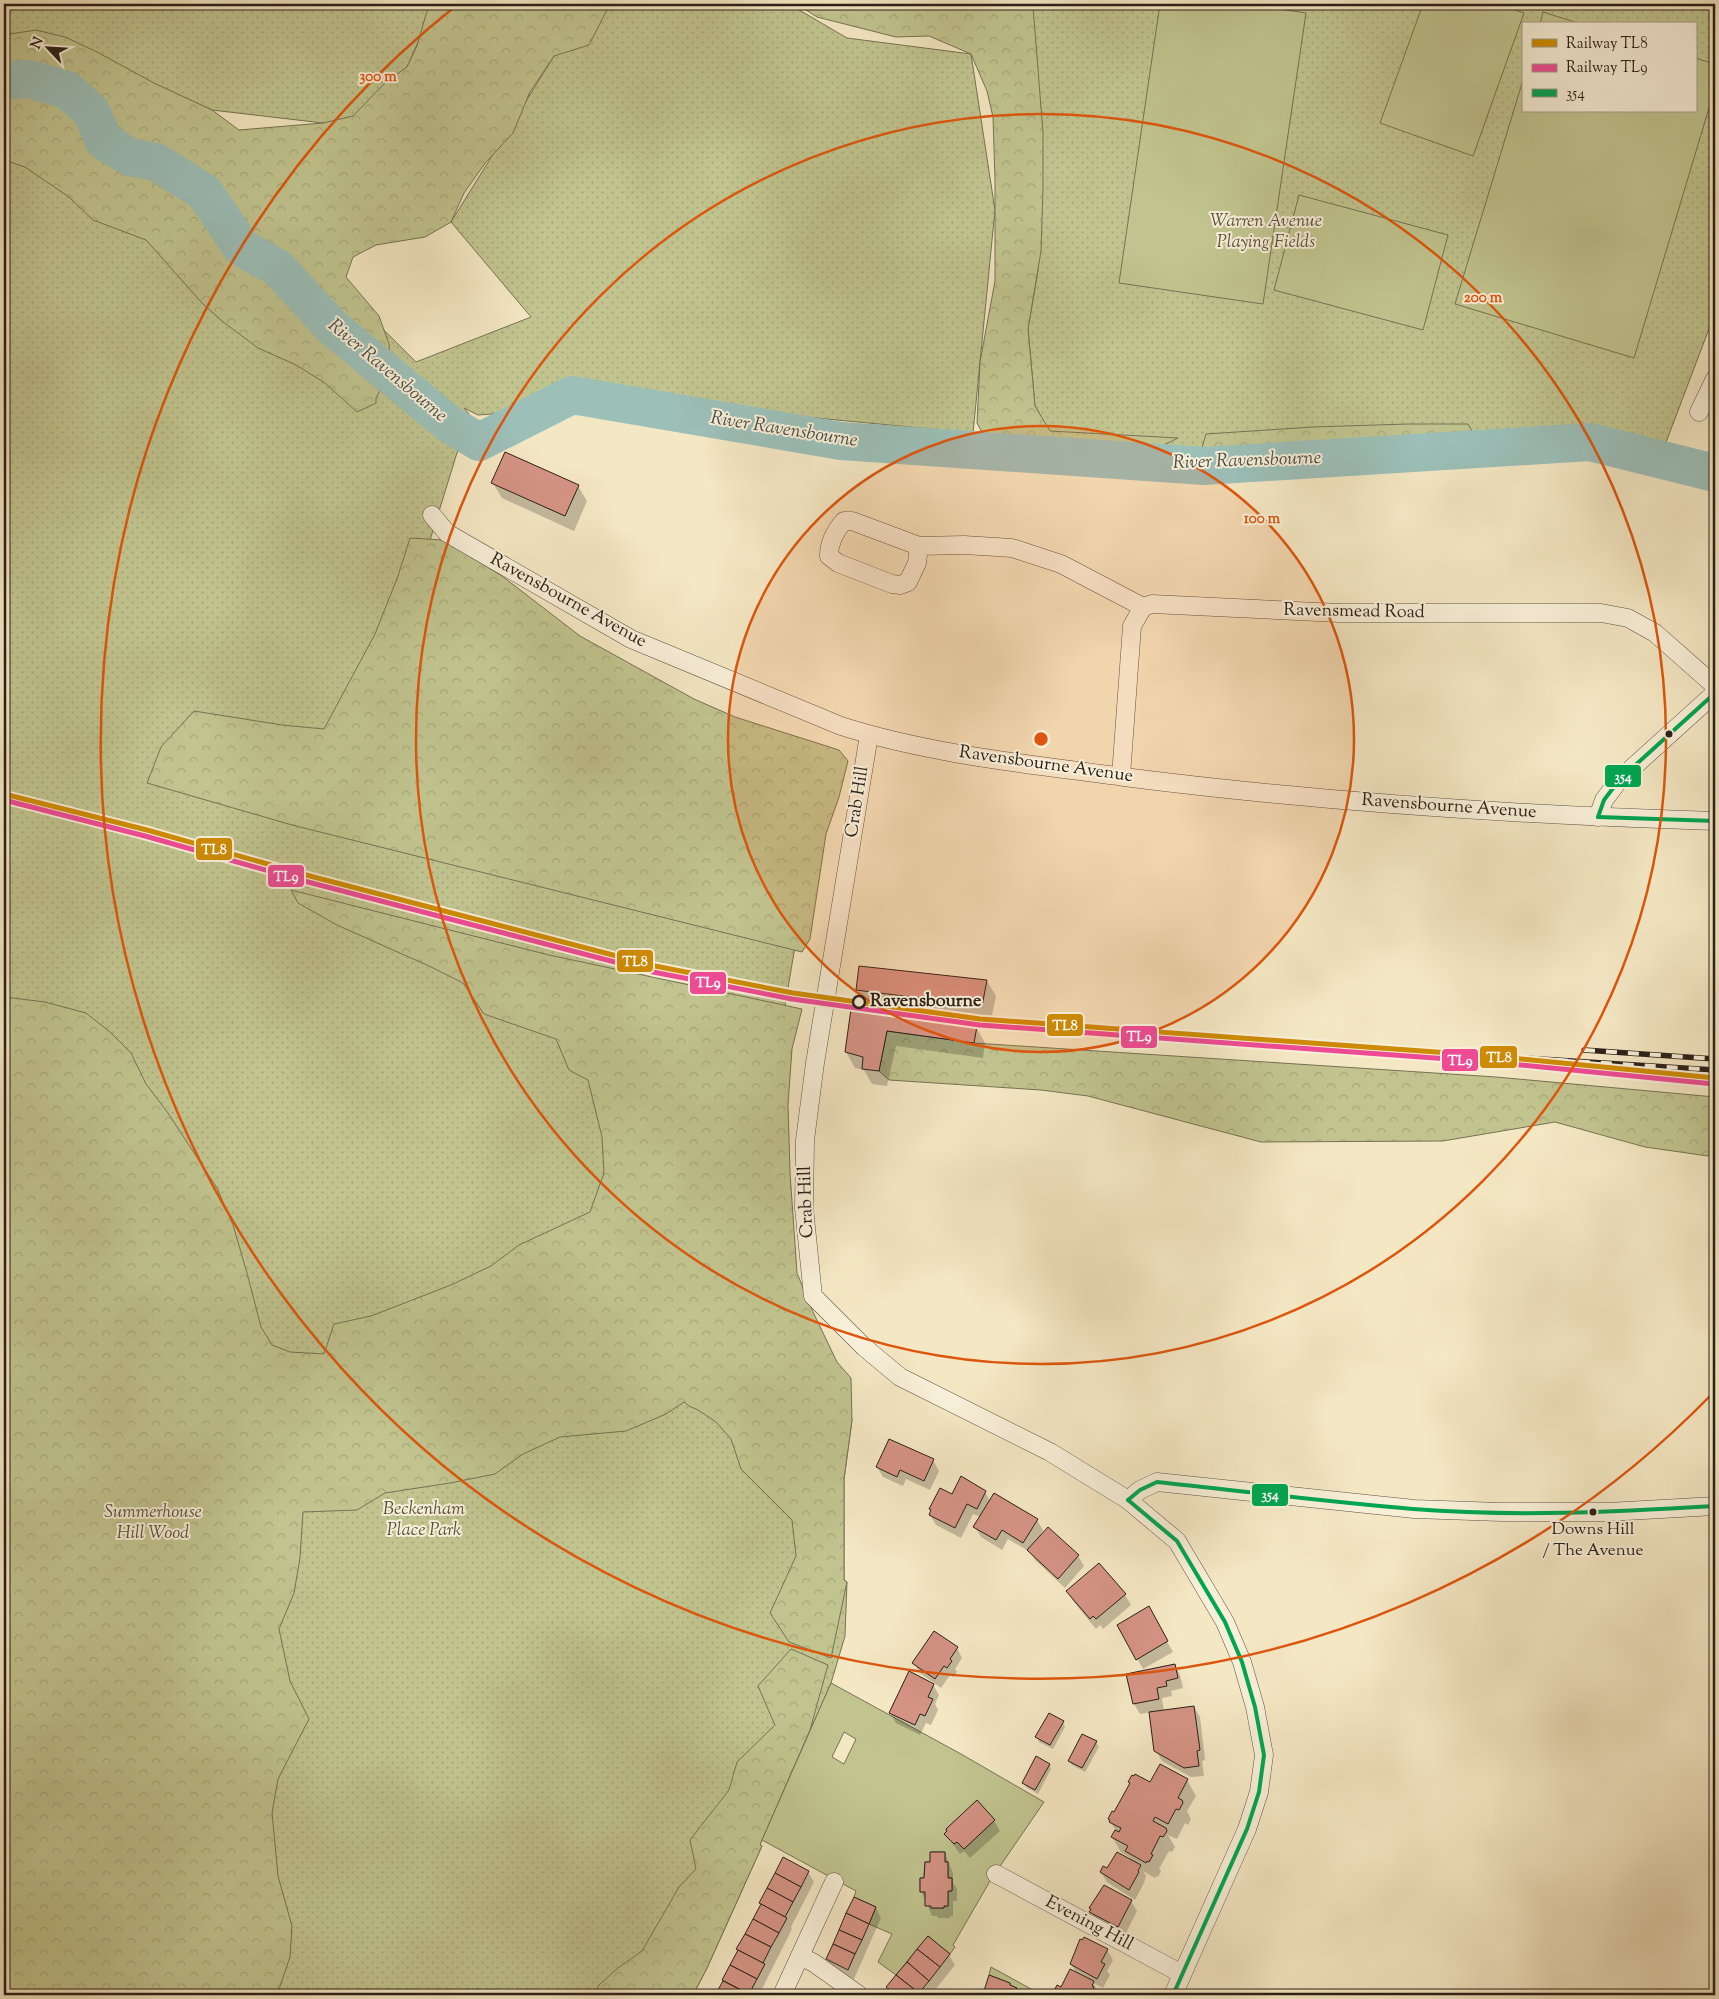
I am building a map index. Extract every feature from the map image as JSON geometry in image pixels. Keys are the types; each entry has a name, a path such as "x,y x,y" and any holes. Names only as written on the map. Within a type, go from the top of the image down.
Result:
{"street":[{"path":"1699,412 1715,379"},
{"name":"Ravensbourne Avenue","path":"432,515 448,533 630,639 841,726 869,735 987,760 1229,790 1417,806 1598,817 1715,821"},
{"path":"919,546 917,563 908,582 900,585 892,584 838,563 829,556 829,547 836,529 844,521 852,520 919,546 972,545 1012,548 1061,564 1142,607 1132,626 1122,776"},
{"name":"Ravensmead Road","path":"1142,607 1152,604 1340,613 1601,613 1628,618 1655,633 1715,686"},
{"path":"1598,817 1604,800 1620,779 1715,693"},
{"name":"Crab Hill","path":"869,735 818,1046 805,1140 804,1208 813,1296 864,1347 900,1377 1050,1452 1128,1500 1176,1542 1226,1622 1242,1662 1255,1707 1264,1756 1259,1792 1247,1829 1173,1995"},
{"path":"1128,1500 1140,1490 1157,1482 1414,1509 1501,1512 1608,1512 1715,1506"},
{"name":"Evening Hill","path":"996,1874 1182,1974"},
{"path":"782,1995 834,1882"},
{"path":"800,1956 814,1963 859,1995"}],"green space":[{"name":"Beckenham Place Park","path":"4,4 435,4 407,67 369,123 323,123 212,110 91,58 287,234 416,362 531,317 451,222 554,56 606,4 789,4 847,38 971,54 995,210 973,433 764,413 661,410 662,401 478,415 464,408 469,414 423,563 796,941 772,1081 764,1190 852,1420 844,1479 844,1580 847,1582 845,1636 831,1683 762,1840 760,1845 762,1846 693,1995 4,1995"},
{"path":"431,4 610,4 589,45 554,56 530,92 513,133 486,162 464,193 451,222 425,237 376,245 353,257 346,277 379,316 389,344 390,372 376,398 376,403 357,412 325,383 296,365 258,348 222,321 202,303 146,240 93,220 69,197 25,167 4,160 4,35 36,30 65,37 154,83 212,110 239,130 323,123 353,116 387,81 407,67 417,46 427,11"},
{"path":"797,4 1027,4 1033,6 1043,133 1041,251 1028,329 1035,406 1050,431 1178,438 1148,453 988,443 977,423 980,362 995,281 993,117 987,91 971,54 929,36 896,37 817,17"},
{"name":"Warren Avenue Playing Fields","path":"1023,4 1715,4 1715,313 1665,445 1590,442 1188,464 1041,448 1041,416 1035,406 1028,329 1038,270"},
{"path":"1160,4 1246,4 1306,13 1263,304 1119,283"},
{"path":"1423,4 1498,4 1524,13 1473,156 1380,123"},
{"path":"1543,12 1575,22 1540,22"},
{"path":"1696,58 1715,64 1715,88 1634,358 1455,304 1522,83 1522,112 1696,112"},
{"path":"1299,195 1448,235 1423,330 1274,290"},
{"path":"1468,424 1476,438 1337,448 1201,451 1206,434 1313,427"},
{"path":"410,538 443,540 502,576 580,636 694,699 735,717 839,750 848,761 839,797 826,834 810,939 802,952 292,825 147,783 161,747 194,711 282,725 324,729 375,634 398,576"},
{"name":"Summerhouse Hill Wood","path":"291,890 549,955 802,1009 792,1049 788,1105 790,1173 797,1273 837,1362 851,1378 852,1420 844,1479 844,1580 847,1582 831,1658 789,1642 770,1613 796,1556 792,1520 741,1469 731,1439 716,1422 684,1402 666,1414 626,1431 560,1437 523,1454 495,1474 385,1493 357,1510 303,1512 300,1558 294,1593 279,1629 290,1681 309,1719 278,1779 272,1813 278,1876 292,1926 290,1957 277,1995 4,1995 4,997 45,1002 86,1013 110,1032 131,1053 146,1084 168,1113 217,1188 233,1225 261,1327 272,1345 290,1352 324,1354 334,1324 371,1316 451,1285 491,1266 519,1245 590,1212 604,1173 602,1137 588,1080 569,1070 556,1039 484,1014 463,983 337,925 298,903"},
{"path":"887,1031 974,1043 1496,1077 1715,1097 1715,1157 1645,1147 1555,1122 1443,1141 1261,1142 1088,1096 1041,1090 889,1080 879,1071"},
{"path":"791,1649 828,1665 810,1730 762,1840 760,1845 762,1846 693,1995 594,1995 599,1985 618,1968 642,1951 679,1887 696,1869 690,1840 729,1790 737,1762 775,1725 758,1686"},
{"path":"831,1683 1044,1802 990,1881 953,1945 955,1947 950,1954 928,1936 896,1975 878,1962 892,1934 869,1924 876,1907 854,1897 856,1891 762,1840","holes":["844,1732 856,1739 844,1764 832,1757","977,1801 995,1820 964,1849 957,1842 954,1844 945,1834 946,1829","931,1852 945,1852 945,1862 948,1862 948,1878 952,1878 952,1891 948,1891 948,1906 944,1906 944,1908 932,1908 925,1892 920,1891 920,1878 924,1878 925,1862 930,1862"]},
{"path":"991,1967 1042,1995 1014,1995 1017,1988 1010,1985 1010,1983 989,1975"}],"building":[{"path":"505,452 579,485 565,516 491,483"},
{"path":"859,966 987,980 982,1006 856,990"},
{"path":"851,1009 977,1026 974,1043 887,1031 879,1071 862,1069 863,1057 845,1052"},
{"path":"889,1439 934,1459 924,1481 900,1470 897,1477 876,1467"},
{"path":"961,1476 986,1491 977,1509 967,1504 955,1528 929,1515 931,1510 929,1509 940,1488 952,1494"},
{"path":"994,1493 1038,1519 1023,1543 1002,1530 996,1540 973,1527"},
{"path":"1048,1527 1079,1555 1058,1579 1027,1550"},
{"path":"1099,1563 1126,1594 1096,1619 1093,1616 1090,1619 1066,1591"},
{"path":"1149,1606 1168,1641 1136,1660 1117,1625"},
{"path":"934,1631 958,1647 950,1659 952,1661 947,1668 944,1666 935,1679 912,1663"},
{"path":"1175,1664 1178,1678 1166,1681 1167,1686 1157,1688 1159,1699 1133,1704 1126,1674"},
{"path":"909,1671 934,1684 928,1697 933,1699 925,1716 920,1714 915,1725 889,1713"},
{"path":"1194,1706 1200,1750 1197,1751 1199,1766 1184,1768 1154,1751 1149,1712"},
{"path":"1049,1713 1064,1721 1050,1745 1035,1737"},
{"path":"1082,1734 1097,1741 1082,1768 1068,1761"},
{"path":"1036,1756 1050,1764 1035,1790 1022,1783"},
{"path":"1160,1764 1188,1779 1178,1798 1183,1803 1179,1810 1176,1809 1168,1824 1155,1817 1153,1821 1166,1828 1167,1831 1163,1837 1160,1836 1151,1854 1153,1855 1149,1862 1147,1861 1146,1863 1125,1851 1128,1846 1111,1837 1115,1830 1119,1832 1121,1828 1109,1822 1110,1820 1108,1819 1130,1783 1128,1782 1132,1775 1134,1776 1135,1774 1150,1782"},
{"path":"977,1800 995,1820 964,1849 957,1842 954,1844 944,1834 947,1831 946,1829"},
{"path":"930,1852 945,1852 945,1862 948,1862 948,1878 952,1878 952,1891 948,1891 948,1906 944,1906 944,1908 925,1906 925,1892 920,1892 920,1878 924,1878 925,1862 930,1862"},
{"path":"1117,1852 1141,1865 1129,1890 1100,1872 1103,1866 1107,1868"},
{"path":"783,1857 809,1871 801,1887 775,1873"},
{"path":"775,1873 801,1887 793,1902 767,1888"},
{"path":"1104,1885 1132,1900 1118,1927 1089,1912 1091,1909 1089,1908"},
{"path":"767,1888 793,1902 785,1917 759,1903"},
{"path":"854,1897 876,1907 869,1924 846,1913"},
{"path":"761,1904 787,1918 779,1933 753,1919"},
{"path":"846,1913 869,1924 862,1940 839,1930"},
{"path":"753,1919 779,1933 771,1947 745,1934"},
{"path":"839,1930 862,1940 855,1954 833,1944"},
{"path":"745,1934 771,1947 763,1963 736,1949"},
{"path":"928,1936 950,1954 940,1967 917,1949"},
{"path":"1084,1937 1108,1949 1101,1962 1105,1964 1097,1979 1070,1964 1080,1939 1082,1940"},
{"path":"833,1944 855,1954 848,1970 826,1959"},
{"path":"917,1949 940,1967 929,1981 907,1962"},
{"path":"738,1950 765,1964 757,1979 730,1965"},
{"path":"907,1962 929,1981 919,1993 896,1975"},
{"path":"730,1965 757,1979 749,1994 722,1980"},
{"path":"1070,1969 1094,1981 1092,1986 1094,1987 1090,1995 1052,1995 1057,1985 1061,1987"},
{"path":"896,1975 919,1993 917,1995 896,1995 886,1987"},
{"path":"989,1975 1010,1983 1010,1985 1017,1988 1014,1995 983,1994"},
{"path":"723,1981 749,1994 750,1995 715,1995"}],"waterway":[{"name":"River Ravensbourne","path":"4,80 29,79 67,90 91,111 104,141 130,157 156,162 204,192 242,248 278,268 331,326 449,424 479,442 572,395 841,441 1204,466 1590,442 1715,473"}],"railway":[{"path":"1584,1050 1715,1059"},
{"path":"1491,1056 1715,1070"}],"rail line":[{"name":"TL8","path":"4,794 147,830 310,876 655,966 793,993 980,1019 1491,1056 1715,1078"},
{"name":"TL9","path":"4,800 653,972 792,999 980,1025 1490,1062 1714,1084"}],"transit line":[{"name":"354","path":"1598,817 1604,800 1620,779 1715,693"},
{"name":"354","path":"1598,817 1715,821"},
{"name":"354","path":"1128,1500 1140,1490 1157,1482 1413,1509 1488,1513 1564,1513 1715,1506"},
{"name":"354","path":"1128,1500 1177,1541 1225,1622 1242,1662 1255,1707 1264,1755 1259,1792 1247,1829 1173,1995"}],"place":[{"name":"Ravensbourne","path":"859,1002"},
{"name":"Downs Hill / The Avenue","path":"1593,1512"}]}
